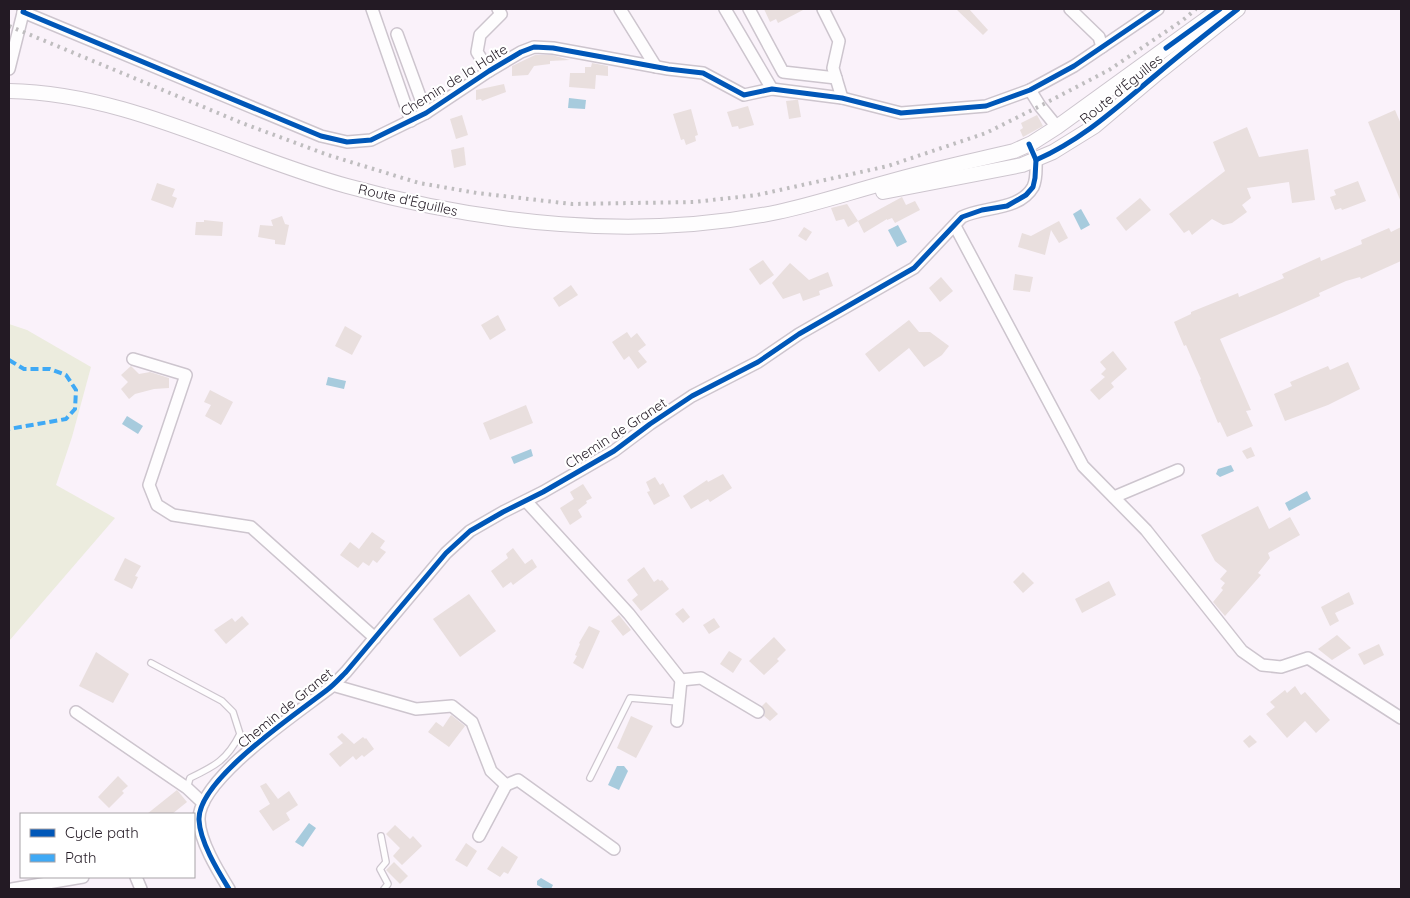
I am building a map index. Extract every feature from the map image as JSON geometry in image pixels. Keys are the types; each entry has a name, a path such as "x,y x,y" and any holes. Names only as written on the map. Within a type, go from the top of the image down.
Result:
{"street":[{"path":"372,9 411,121"},
{"path":"488,71 477,52 480,35 502,14 498,9"},
{"path":"620,9 656,67"},
{"path":"725,9 772,89"},
{"path":"749,9 783,72 836,78"},
{"path":"823,9 839,41 833,68 842,98"},
{"path":"1070,9 1099,37 1102,47"},
{"name":"Chemin de la Halte","path":"23,10 321,136 347,142 371,140 411,121 488,71 520,52 534,47 553,48 656,67 703,73 744,95 772,89 842,98 901,113 986,106 1030,90 1074,66 1158,9"},
{"name":"Route d'Éguilles","path":"9,91 57,94 102,102 139,113 342,185 431,207 528,221 646,226 730,220 777,212 890,181 1014,151 1030,144 1057,127 1220,9"},
{"name":"Route d'Éguilles","path":"819,202 905,188 1036,160 1071,142 1095,126 1238,9"},
{"path":"9,69 23,10"},
{"path":"397,34 426,112"},
{"path":"1030,90 1040,106 1071,142"},
{"path":"1030,144 1036,160"},
{"name":"Chemin de Granet","path":"230,889 209,852 196,819 208,792 230,768 346,672 446,553 470,531 614,451 692,396 758,362 798,334 914,268 962,218 972,212 1007,206 1026,195 1033,187 1036,160"},
{"path":"955,226 1083,466 1146,530 1242,651 1262,665 1282,667 1308,658 1401,718"},
{"path":"134,359 186,376 149,485 157,505 173,515 251,527 375,638"},
{"path":"1114,497 1178,470"},
{"path":"526,501 629,614 681,680 677,721"},
{"path":"681,680 701,678 758,712"},
{"path":"332,685 416,708 452,706 472,722 491,771 506,785"},
{"path":"76,712 188,788 203,803"},
{"path":"479,836 506,785 518,780 614,849"},
{"path":"12,889 77,878"}],"lane":[{"path":"151,663 222,701 233,712 240,734 232,750 218,763 190,778 188,788"},
{"path":"590,778 630,698 679,702"},
{"path":"381,836 386,862 380,869 388,884 384,889"}],"shaded area":[{"path":"9,324 27,330 91,367 72,437 56,485 115,518 9,641"}],"water":[{"path":"569,98 586,100 585,109 568,108"},
{"path":"1081,209 1090,225 1081,230 1073,214"},
{"path":"898,225 907,242 897,247 888,230"},
{"path":"328,377 346,381 344,389 326,385"},
{"path":"127,416 143,426 138,434 122,424"},
{"path":"531,449 533,456 514,464 511,457"},
{"path":"1231,465 1234,471 1220,477 1216,474 1218,469"},
{"path":"1307,491 1311,499 1289,511 1285,503"},
{"path":"617,766 624,766 628,771 619,790 608,785"},
{"path":"309,823 316,828 303,847 295,842"},
{"path":"541,878 553,885 551,889 545,889 537,885 537,881"}],"building":[{"path":"764,9 805,9 778,23 776,19 770,22"},
{"path":"956,9 969,9 988,30 983,35"},
{"path":"535,55 552,55 570,60 550,61 550,64 534,66 528,75 512,76 512,66"},
{"path":"592,63 608,66 608,76 596,75 595,89 569,87 570,73 585,73 585,67 591,67"},
{"path":"504,84 506,92 482,101 481,99 476,100 476,90"},
{"path":"798,100 801,117 789,119 786,101"},
{"path":"748,106 754,125 739,129 738,126 732,127 727,112"},
{"path":"691,109 698,135 695,136 696,141 686,145 684,139 681,140 673,114"},
{"path":"1395,110 1401,124 1401,202 1368,122"},
{"path":"462,115 468,135 456,139 450,119"},
{"path":"1037,115 1043,126 1023,137 1020,130 1023,128 1021,123"},
{"path":"1247,127 1259,157 1308,149 1315,200 1292,203 1289,182 1247,188 1251,198 1242,205 1247,212 1232,223 1223,225 1212,219 1192,235 1189,230 1184,233 1169,214 1225,171 1213,142"},
{"path":"464,147 466,165 454,168 451,150"},
{"path":"1358,181 1366,201 1342,210 1341,208 1335,210 1330,197 1336,195 1334,190"},
{"path":"157,183 175,189 172,196 177,198 173,208 151,200"},
{"path":"902,197 906,205 915,201 920,210 895,223 892,218 887,219 864,233 858,221"},
{"path":"1140,198 1151,210 1126,231 1116,218"},
{"path":"847,204 858,221 848,227 844,219 836,221 831,208"},
{"path":"282,216 285,224 289,225 285,245 275,244 275,240 258,237 260,225 273,226 271,220"},
{"path":"204,220 223,222 222,236 195,235 196,222 204,222"},
{"path":"1059,221 1068,238 1059,243 1051,230 1045,255 1018,247 1022,233 1031,236"},
{"path":"804,227 812,232 806,241 798,236"},
{"path":"1401,227 1401,261 1361,279 1360,277 1346,281 1319,293 1320,296 1220,339 1251,410 1246,411 1253,426 1227,437 1220,422 1218,423 1201,379 1174,322 1191,314 1191,312 1238,293 1239,297 1284,278 1282,274 1320,257 1321,261 1362,244 1361,240 1389,228 1391,232"},
{"path":"763,260 774,275 760,285 749,269"},
{"path":"790,263 809,280 828,272 833,286 819,291 820,295 803,301 800,293 783,299 772,283"},
{"path":"1015,274 1033,277 1030,292 1013,290"},
{"path":"941,277 953,291 940,302 929,288"},
{"path":"571,285 578,295 559,307 553,298"},
{"path":"498,315 506,330 490,340 481,325"},
{"path":"909,320 919,332 930,332 949,346 942,355 924,367 909,348 879,372 865,354"},
{"path":"345,326 362,336 352,355 335,346"},
{"path":"627,332 631,338 637,333 646,345 638,351 647,362 638,369 629,356 624,360 612,342"},
{"path":"1113,351 1127,369 1111,383 1114,387 1099,400 1090,390 1105,377 1101,374 1106,369 1100,362"},
{"path":"1348,362 1360,389 1328,405 1285,421 1274,394 1292,386 1290,382 1328,366 1330,370"},
{"path":"131,366 139,374 150,372 169,378 169,388 154,389 135,394 129,399 121,389 128,382 121,375"},
{"path":"210,390 233,402 221,425 205,416 211,405 204,402"},
{"path":"526,405 533,423 490,440 483,423"},
{"path":"1251,447 1255,456 1247,459 1242,451"},
{"path":"723,474 732,488 710,502 708,499 691,509 683,496 707,480 708,482"},
{"path":"655,477 660,485 663,483 670,496 654,505 647,492 650,491 646,482"},
{"path":"583,484 592,498 586,501 587,503 578,510 582,517 570,525 560,508 574,499 570,492"},
{"path":"1258,506 1269,529 1290,517 1300,535 1268,553 1270,558 1258,573 1261,575 1225,616 1213,602 1223,590 1221,588 1225,583 1220,579 1227,571 1215,561 1201,535"},
{"path":"372,532 385,541 380,548 386,552 377,563 373,560 369,566 363,562 358,568 340,555 350,542 359,549"},
{"path":"513,548 525,564 532,559 537,567 513,585 511,582 503,588 491,571 508,558 506,554"},
{"path":"125,558 141,566 135,576 138,577 132,589 114,580"},
{"path":"644,567 654,582 658,579 662,580 669,589 641,611 632,600 638,595 627,580"},
{"path":"1023,572 1034,583 1023,593 1013,582"},
{"path":"1109,581 1116,595 1082,613 1075,599"},
{"path":"1349,592 1354,604 1335,613 1339,621 1330,626 1321,607"},
{"path":"469,594 496,631 460,657 433,619"},
{"path":"683,608 690,617 683,623 675,614"},
{"path":"619,615 631,630 623,636 611,621"},
{"path":"242,616 249,624 226,644 214,630 232,618 235,622"},
{"path":"714,618 720,627 709,634 703,625"},
{"path":"589,626 600,631 583,669 573,663 577,656 575,655 579,643"},
{"path":"1337,635 1351,648 1332,660 1318,649"},
{"path":"774,637 786,650 777,659 779,661 764,675 749,661"},
{"path":"1379,644 1384,655 1364,665 1358,654"},
{"path":"729,651 742,659 733,673 720,664"},
{"path":"96,652 129,674 113,703 79,686"},
{"path":"1295,686 1301,695 1305,692 1330,720 1316,733 1305,721 1287,738 1266,714 1275,707 1270,702 1285,690 1287,693"},
{"path":"766,702 778,714 770,721 764,716 765,712 762,706"},
{"path":"451,715 465,726 449,747 428,732 436,722 443,727"},
{"path":"631,716 653,726 636,758 617,748"},
{"path":"342,733 354,744 363,737 366,738 374,749 364,757 362,755 356,760 353,756 340,767 329,754 343,743 337,737"},
{"path":"1250,735 1257,742 1249,748 1243,741"},
{"path":"118,776 128,786 122,791 124,793 109,808 98,797"},
{"path":"266,783 278,799 289,791 298,805 286,813 290,820 273,831 259,811 270,804 260,786"},
{"path":"177,790 187,802 173,813 148,813"},
{"path":"395,825 410,839 413,836 422,846 402,865 393,856 400,848 386,834"},
{"path":"466,843 477,851 467,867 455,860"},
{"path":"502,846 518,857 508,874 504,872 500,877 487,869"},
{"path":"394,862 408,876 400,884 386,870"}],"railway":[{"path":"9,26 242,123 328,155 419,183 477,193 572,204 694,202 757,195 888,166 986,133 1040,106 1109,70 1183,20 1196,9"}],"marked path":[{"path":"9,360 24,369 50,369 66,375 76,390 75,409 66,419 9,429"}],"cycle path":[{"path":"24,9 23,12 321,136 347,142 371,140 426,113 489,71 521,52 534,47 553,48 668,69 703,73 744,95 772,89 842,98 901,113 986,106 1030,90 1074,66 1158,9"},
{"path":"1166,48 1220,9"},
{"path":"1036,160 1070,142 1100,121 1238,9"},
{"path":"229,889 210,856 200,829 199,820 203,804 214,786 251,749 330,688 346,672 446,553 470,531 614,451 692,396 758,362 799,334 914,268 962,217 982,210 1007,206 1026,195 1033,187 1035,178 1036,160 1029,144"}]}
